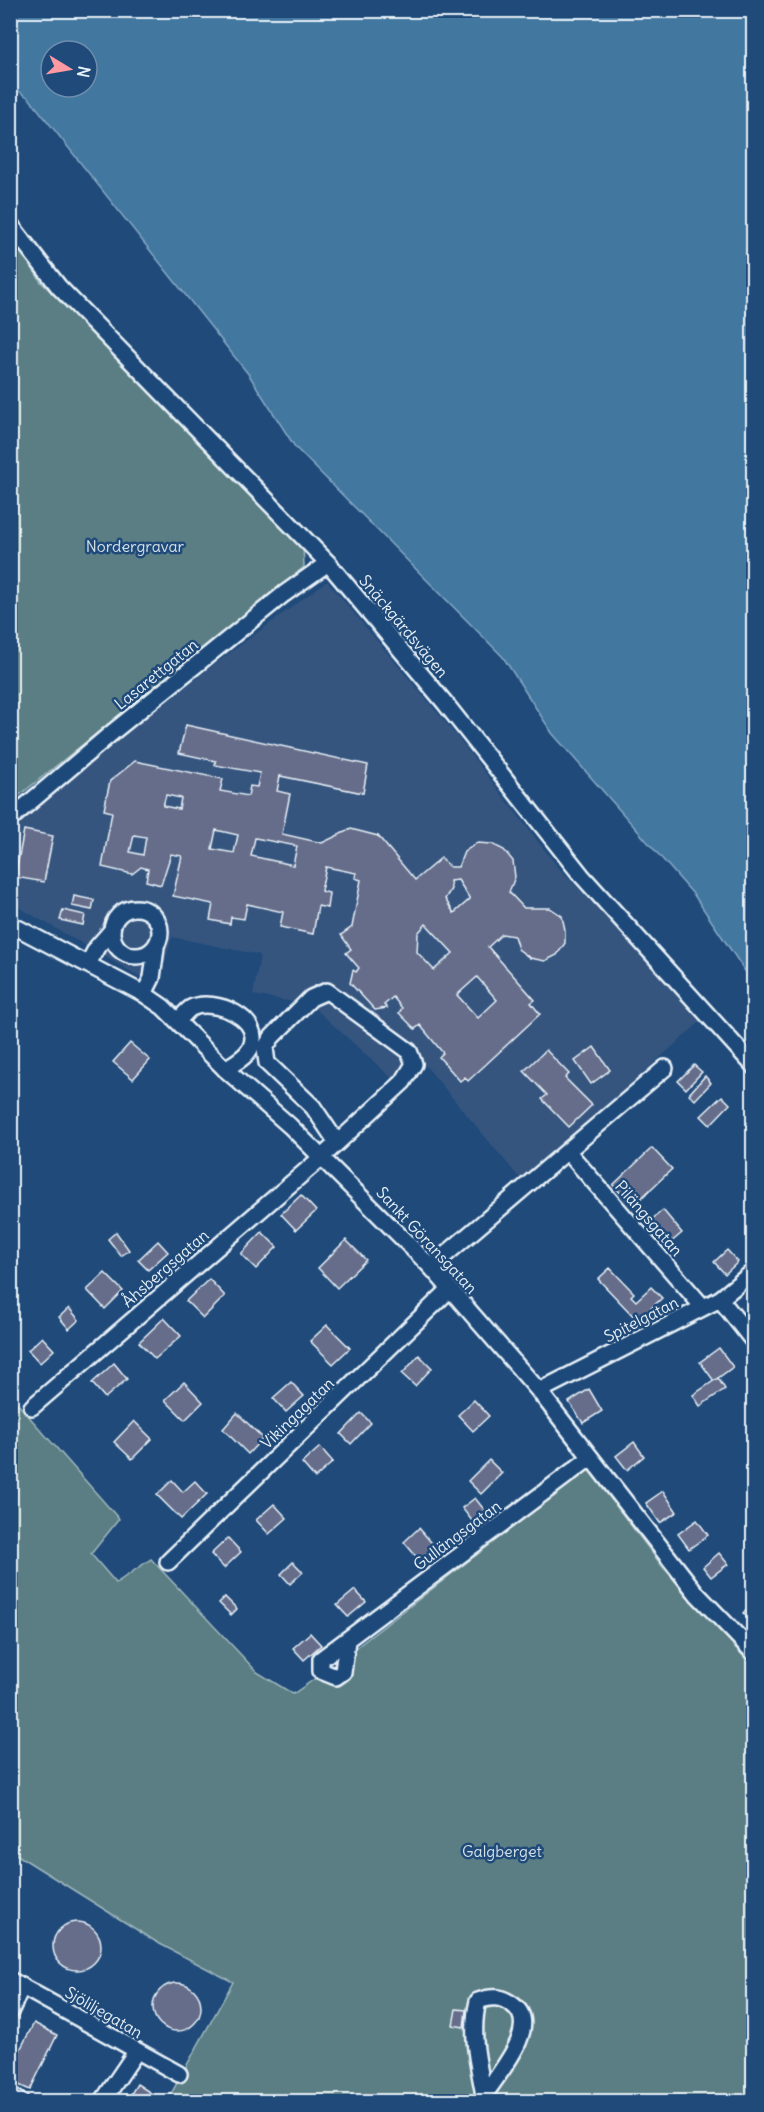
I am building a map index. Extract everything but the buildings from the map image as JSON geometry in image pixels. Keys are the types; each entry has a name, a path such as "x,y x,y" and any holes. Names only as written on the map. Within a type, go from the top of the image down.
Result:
{"street":[{"name":"Snäckgärdsvägen","path":"10,225 59,287 328,563 445,703 582,876 753,1066"},
{"name":"Lasarettgatan","path":"10,819 114,731 284,594 328,563"},
{"path":"88,964 97,947 112,930 116,919 123,912 133,908 144,908 156,918 161,933 156,948 152,978 144,993"},
{"name":"Sankt Göransgatan","path":"10,924 144,993 178,1021 225,1069 322,1157 431,1267 539,1391 697,1594 753,1653"},
{"path":"112,930 114,942 133,957 146,955 156,948"},
{"name":"Åhsbergsgatan","path":"32,1407 322,1157 336,1141 403,1082 414,1064 409,1051 395,1038 327,991 311,998 272,1037 265,1048 267,1063 313,1107 336,1141"},
{"path":"178,1021 192,1008 200,1007 214,1006 243,1016 251,1030 250,1050 225,1069"},
{"path":"431,1267 665,1068"},
{"name":"Pilängsgatan","path":"568,1152 704,1307"},
{"name":"Spitelgatan","path":"539,1391 720,1299 753,1271"},
{"name":"Vikingagatan","path":"168,1562 450,1289"},
{"path":"720,1299 753,1342"},
{"name":"Gullängsgatan","path":"347,1640 590,1458"},
{"path":"10,2012 16,1983"},
{"name":"Sjöliljegatan","path":"16,1983 179,2074"},
{"path":"490,1997 504,1999 516,2006 521,2013 522,2027 509,2061 482,2098 473,2021 478,2001 490,1997"},
{"path":"102,2102 136,2052"},
{"path":"10,2095 21,2102"}],"shaded area":[{"path":"10,11 753,11 753,983 694,895 552,733 503,657 295,447 249,375 29,98 11,86"},
{"path":"327,581 456,735 557,866 644,955 700,1022 522,1181 424,1064 395,1081 311,1005 253,995 260,955 172,937 158,987 11,903 11,828 17,820 212,666"}],"green space":[{"name":"Nordergravar","path":"10,231 41,282 145,381 303,543 304,567 11,802"},
{"name":"Galgberget","path":"10,1395 119,1519 91,1554 116,1583 151,1559 257,1672 293,1694 588,1469 662,1566 753,1667 753,2101 167,2101 233,1982 158,1943 11,1851"}]}
